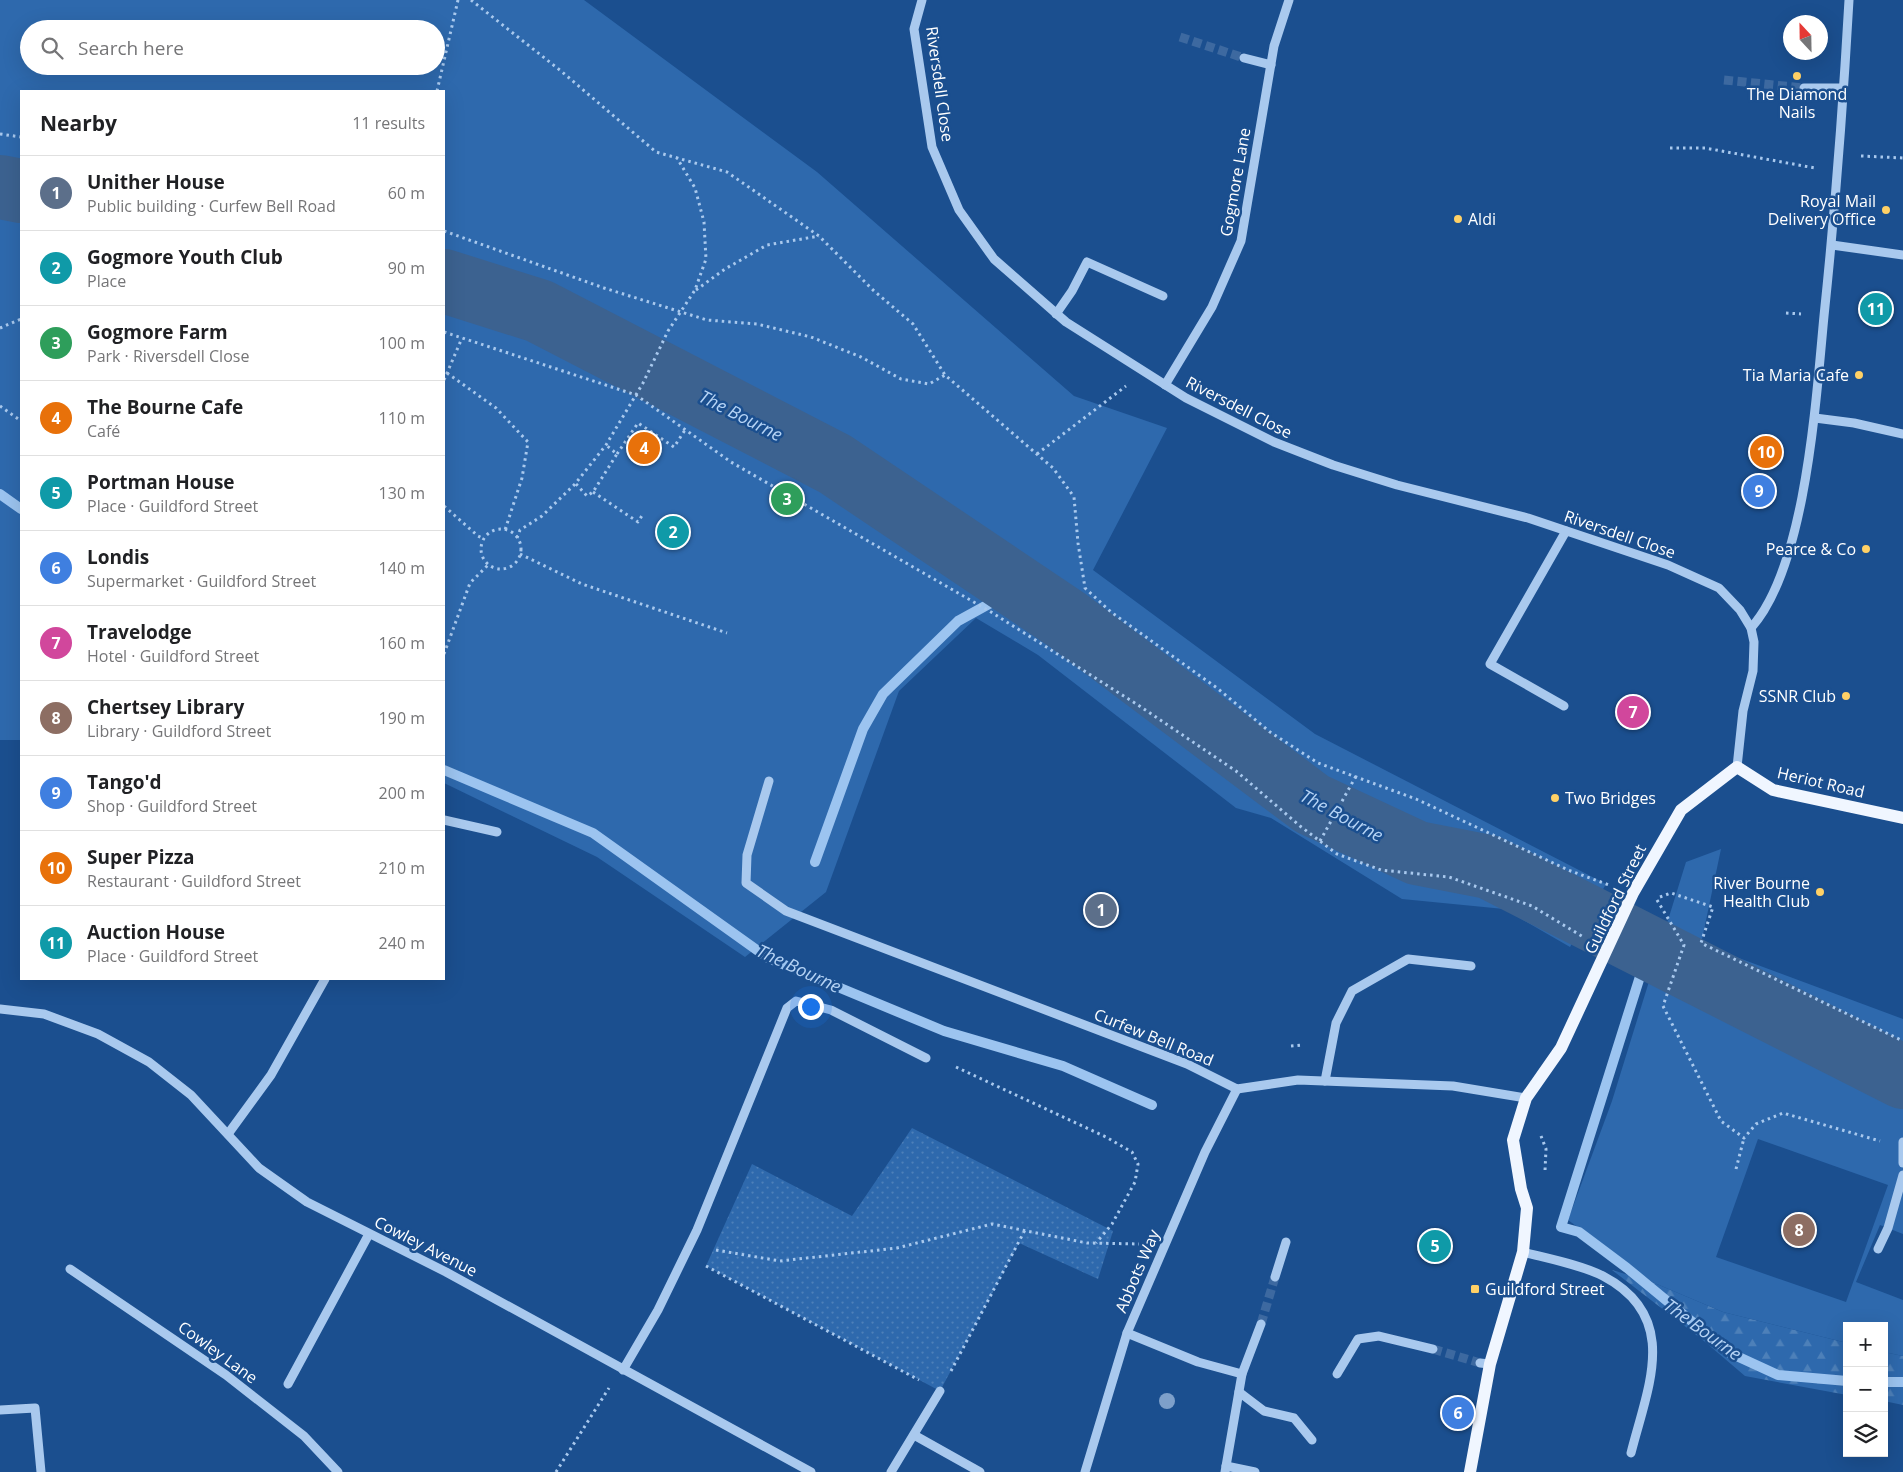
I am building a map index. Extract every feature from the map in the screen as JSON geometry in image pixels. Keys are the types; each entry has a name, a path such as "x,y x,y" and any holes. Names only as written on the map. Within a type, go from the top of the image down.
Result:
{"main road":[{"name":"Heriot Road","path":"1737,767 1773,790 1903,818"},
{"name":"Guildford Street","path":"1470,1472 1485,1364 1523,1252 1527,1208 1521,1189 1512,1140 1526,1098 1561,1048 1646,868 1681,810 1737,767"}],"street":[{"name":"Riversdell Close","path":"922,0 914,29 932,147 959,210 994,259 1056,314 1186,398 1274,442 1333,466 1566,531 1668,565 1719,588 1740,610 1751,628"},
{"name":"Gogmore Lane","path":"1164,384 1212,307 1241,241 1274,46 1289,0"},
{"path":"1737,767 1743,711 1753,671 1754,642 1751,628 1764,614 1774,592 1794,534 1815,418 1832,245 1850,0"},
{"path":"1244,58 1271,65"},
{"path":"1804,88 1843,88"},
{"path":"1832,245 1903,255"},
{"path":"1056,314 1072,292 1087,262 1163,296"},
{"path":"1815,418 1854,423 1903,434"},
{"path":"1564,706 1490,664 1566,531"},
{"name":"Curfew Bell Road","path":"769,781 747,855 746,883 786,911 1187,1064 1237,1089"},
{"path":"445,820 498,832"},
{"path":"1325,1081 1336,1023 1352,991 1408,959 1471,966"},
{"path":"228,1134 271,1075 324,980"},
{"path":"623,1370 658,1310 697,1230 787,1008 796,1002 831,1010 926,1058"},
{"name":"Cowley Avenue","path":"0,1009 44,1014 98,1034 148,1062 191,1095 259,1168 307,1202 446,1272 811,1472"},
{"path":"1237,1089 1298,1080 1453,1086 1526,1098"},
{"name":"Abbots Way","path":"1085,1472 1126,1333 1206,1152 1237,1089"},
{"path":"1902,1144 1903,1163"},
{"path":"1878,1249 1888,1228 1903,1175"},
{"path":"288,1384 369,1234"},
{"path":"1275,1277 1286,1242"},
{"path":"1523,1252 1602,1275 1633,1295 1652,1328 1654,1365 1632,1454"},
{"name":"Cowley Lane","path":"70,1269 226,1374 304,1436 338,1472"},
{"path":"1255,1472 1226,1469 1242,1374 1261,1324"},
{"path":"1126,1333 1198,1362 1242,1374"},
{"path":"1337,1374 1358,1339 1379,1336 1433,1349"},
{"path":"891,1472 940,1391"},
{"path":"1239,1392 1264,1411 1294,1418 1312,1440"},
{"path":"0,1410 35,1408 41,1472"},
{"path":"914,1434 980,1472"}],"path":[{"path":"445,56 458,0"},
{"path":"471,0 561,71 656,152 727,172 819,236 873,290 913,324 945,375 1053,468 1074,497 1078,543 1085,588 1111,612 1217,688 1270,732 1318,763 1416,799 1568,870 1606,884"},
{"path":"437,90 441,75"},
{"path":"0,134 20,137"},
{"path":"1670,148 1705,148 1837,172"},
{"path":"1838,154 1903,158"},
{"path":"517,538 505,530 496,530 488,534 481,544 482,556 488,565 494,568 507,568 513,565 520,554 517,538 520,530 542,516 576,484 606,445 643,383 668,331 695,290 706,259 704,222 695,188 677,158"},
{"path":"445,231 604,288 707,320 757,324 811,337 861,357 901,379 929,384 945,375"},
{"path":"695,290 725,269 767,245 819,236"},
{"path":"0,328 20,319"},
{"path":"445,332 636,395 731,462 991,612 1138,705 1236,771 1338,854 1381,870 1449,877 1532,906 1580,934"},
{"path":"445,378 462,338"},
{"path":"447,373 496,408 528,442 522,478 505,530"},
{"path":"1037,454 1128,384"},
{"path":"0,406 20,420"},
{"path":"576,484 587,496 593,492 638,423 674,447 685,430"},
{"path":"606,445 617,454"},
{"path":"593,492 638,522 643,514"},
{"path":"445,507 484,539"},
{"path":"520,554 582,584 727,632"},
{"path":"445,651 470,583 488,565"},
{"path":"1320,841 1356,776"},
{"path":"1744,1138 1720,1121 1663,1006 1684,945 1656,899 1670,893 1712,907 1701,944 1903,1041"},
{"path":"1291,1046 1302,1045"},
{"path":"956,1067 1106,1137 1132,1152 1138,1164 1135,1182 1112,1224 1096,1243"},
{"path":"1736,1168 1744,1138 1756,1124 1783,1113 1902,1144"},
{"path":"716,1250 780,1261 897,1248 992,1224 1096,1243 1139,1244"},
{"path":"706,1266 940,1391 1025,1230"},
{"path":"556,1472 611,1386"}],"green space":[{"path":"0,0 584,0 817,172 1074,396 1167,428 1093,570 1315,734 1606,884 1570,947 1504,909 1402,899 1271,818 1236,808 1038,655 976,618 899,691 826,892 745,957 597,857 445,783 445,90 20,90 20,740 0,740"},
{"path":"1721,849 1701,944 1903,1019 1903,1234 1880,1225 1856,1282 1903,1300 1903,1356 1888,1353 1888,1322 1843,1322 1843,1342 1723,1312 1652,1282 1568,1220 1612,1101 1686,862","holes":["1758,1139 1888,1185 1846,1302 1716,1257"]},
{"path":"912,1128 1113,1231 1098,1279 1019,1243 940,1391 706,1266 752,1164 852,1216"},
{"path":"1612,1270 1652,1282 1723,1312 1843,1342 1843,1394 1745,1376 1704,1341"},
{"path":"1888,1353 1903,1356 1903,1405 1888,1402"}],"waterway":[{"name":"The Bourne","path":"0,187 20,191"},
{"name":"The Bourne","path":"445,281 539,311 835,464 1067,620 1312,804 1417,853 1489,867 1903,1077"},
{"name":"The Bourne","path":"0,494 20,508"},
{"name":"The Bourne","path":"815,862 863,729 883,694 958,621 1018,588"},
{"name":"The Bourne","path":"445,770 593,833 768,958 944,1031 1063,1066 1152,1105"},
{"name":"The Bourne","path":"1649,948 1561,1227 1579,1232 1627,1268 1730,1353 1778,1375 1843,1381"},
{"name":"The Bourne","path":"1888,1382 1903,1382"}],"tunnel":[{"path":"1180,37 1244,58"},
{"path":"1724,80 1804,88"},
{"path":"1261,1324 1275,1277"},
{"path":"1433,1349 1480,1363"}],"place":[{"name":"The Diamond Nails","path":"1797,76"},
{"name":"Royal Mail Delivery Office","path":"1886,210"},
{"name":"Aldi","path":"1458,219"},
{"name":"Auction House","path":"1876,309"},
{"name":"Tia Maria Cafe","path":"1859,375"},
{"name":"The Bourne Cafe","path":"644,448"},
{"name":"Super Pizza","path":"1766,452"},
{"name":"Tango'd","path":"1759,491"},
{"name":"Gogmore Farm","path":"787,499"},
{"name":"Gogmore Youth Club","path":"673,532"},
{"name":"Pearce & Co","path":"1866,549"},
{"name":"SSNR Club","path":"1846,696"},
{"name":"Travelodge","path":"1633,712"},
{"name":"Two Bridges","path":"1555,798"},
{"name":"River Bourne Health Club","path":"1820,892"},
{"name":"Unither House","path":"1101,910"},
{"name":"Chertsey Library","path":"1799,1230"},
{"name":"Portman House","path":"1435,1246"},
{"name":"Guildford Street","path":"1475,1289"},
{"name":"Londis","path":"1458,1413"}]}
